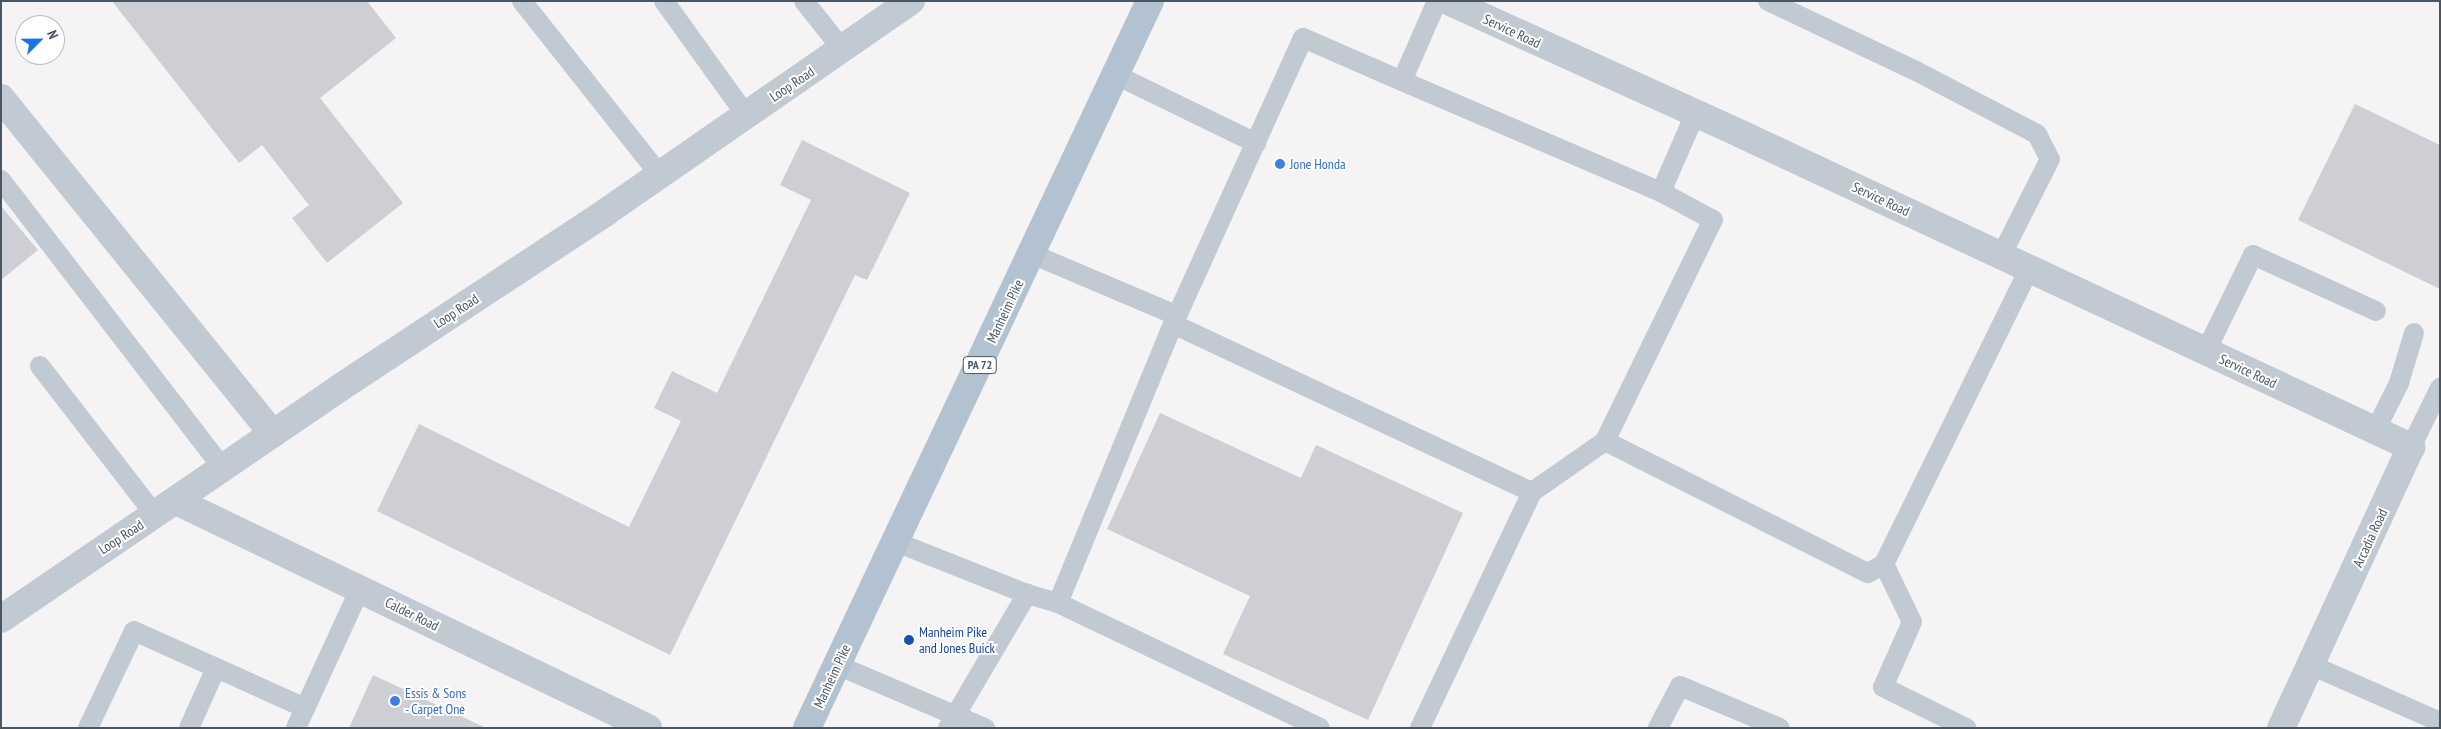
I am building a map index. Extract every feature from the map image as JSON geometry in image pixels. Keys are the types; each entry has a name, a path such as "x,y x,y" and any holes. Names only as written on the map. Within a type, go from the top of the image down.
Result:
{"main road":[{"name":"Manheim Pike","path":"807,728 1150,1"}],"street":[{"name":"Loop Road","path":"1,619 166,508 222,467 660,175 911,1"},
{"name":"Service Road","path":"1448,1 2375,431"},
{"path":"1,98 273,434"},
{"path":"2375,431 2411,447"},
{"name":"Arcadia Road","path":"2281,728 2411,447"},
{"name":"Calder Road","path":"166,508 360,589 648,728"}],"lane":[{"path":"522,1 660,175"},
{"path":"664,1 746,115"},
{"path":"804,1 842,49"},
{"path":"1402,81 1438,1"},
{"path":"1768,1 1916,70 2037,134 2050,158 2001,256"},
{"path":"1058,603 1174,319 1303,38 1661,192 1712,220 1604,441 1532,492 1420,728"},
{"path":"1116,75 1256,142"},
{"path":"1661,192 1695,114"},
{"path":"1,180 222,467"},
{"path":"1032,254 1174,319 1532,492"},
{"path":"2206,351 2253,254 2376,311"},
{"path":"1604,441 1868,573 1884,564 2029,269"},
{"path":"2375,431 2399,383 2414,333"},
{"path":"40,366 166,508"},
{"path":"2411,447 2440,388"},
{"path":"896,542 1027,594 1058,603 1320,728"},
{"path":"1884,564 1912,622 1883,687 1966,728"},
{"path":"296,728 360,589"},
{"path":"951,722 1027,594"},
{"path":"88,728 134,632 305,708"},
{"path":"2311,664 2440,722"},
{"path":"837,665 951,722 985,728"},
{"path":"189,728 216,668"},
{"path":"1658,728 1680,686 1780,728"}],"building":[{"path":"112,1 367,1 396,38 320,98 403,203 327,263 292,218 309,205 262,145 239,163"},
{"path":"2355,104 2440,145 2440,289 2298,220"},
{"path":"802,140 910,193 867,280 855,275 670,655 377,511 419,424 629,527 681,421 654,408 672,371 717,393 811,200 780,185"},
{"path":"1,206 38,250 1,280"},
{"path":"1160,413 1301,478 1316,445 1463,513 1368,720 1223,654 1250,596 1107,529"},
{"name":"Essis & Sons - Carpet One","path":"373,675 486,728 349,728"}],"place":[{"name":"Jone Honda","path":"1280,164"},
{"name":"Manheim Pike and Jones Buick","path":"909,640"},
{"name":"Essis & Sons - Carpet One","path":"395,701"}]}
